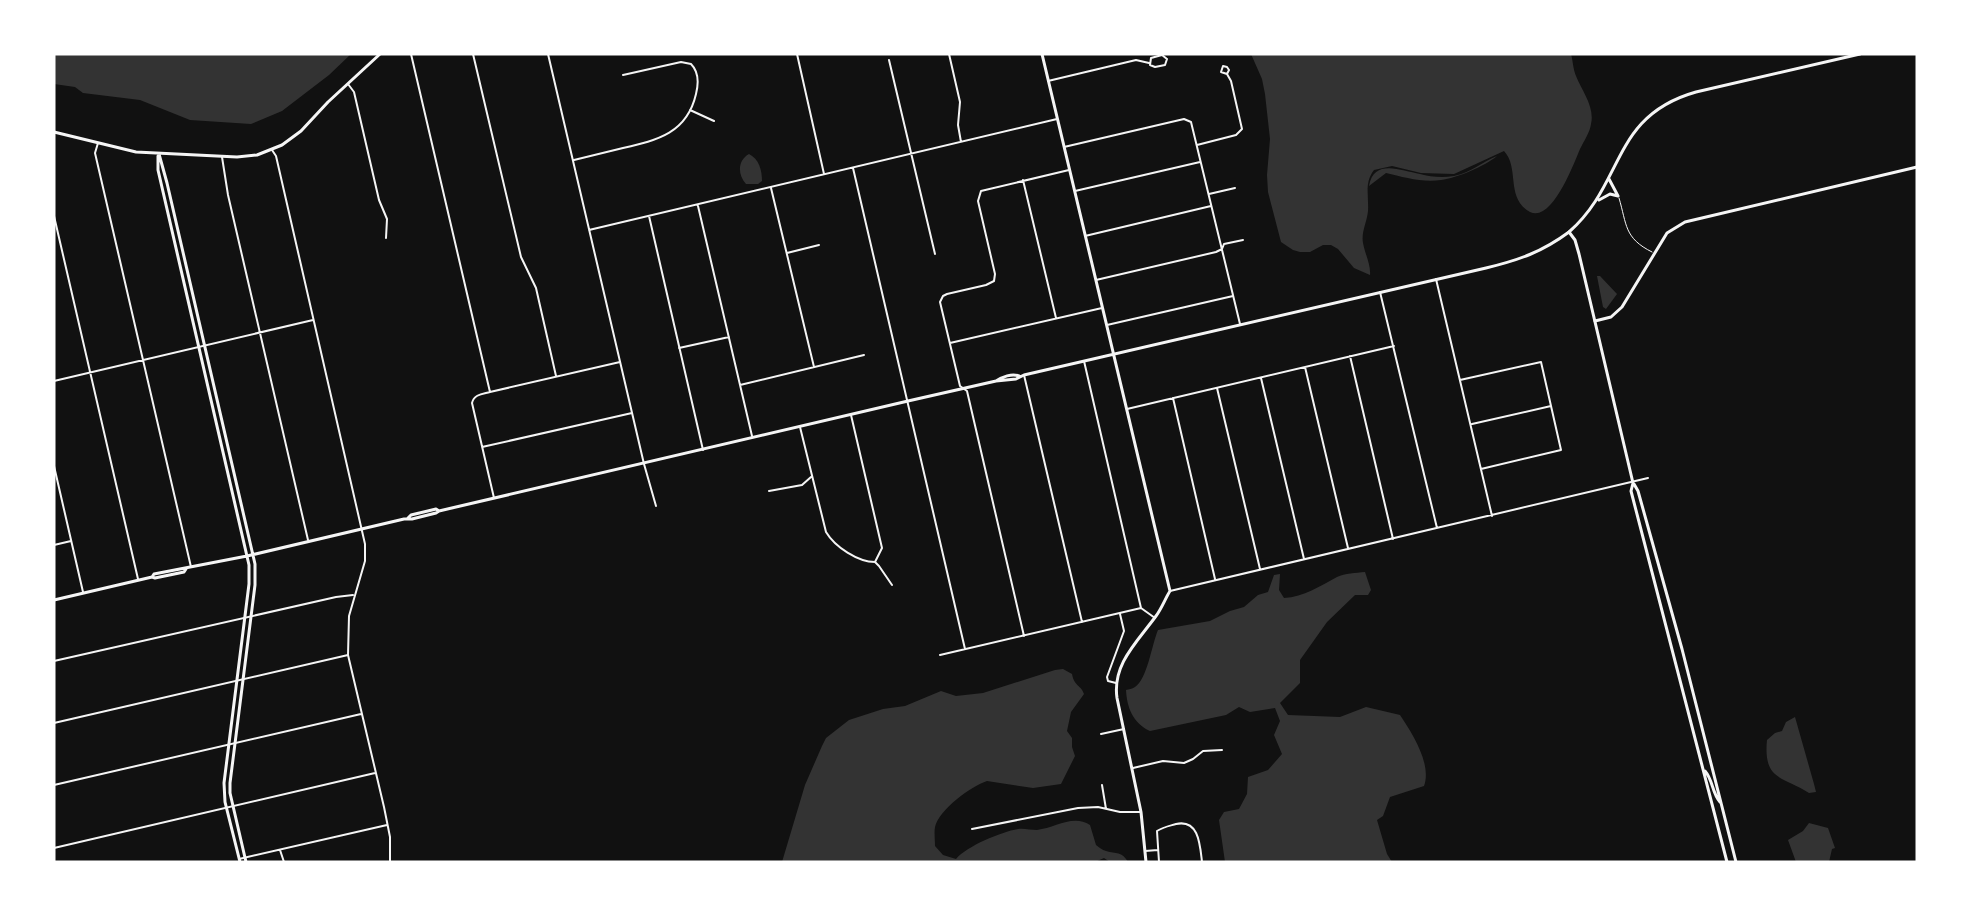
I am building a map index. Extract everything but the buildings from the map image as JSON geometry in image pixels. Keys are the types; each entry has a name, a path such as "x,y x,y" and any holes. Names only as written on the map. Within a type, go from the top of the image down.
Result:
{"street":[{"path":"54,132 134,152 222,157 249,156 272,150 301,131 380,54"},
{"path":"411,54 490,392"},
{"path":"473,54 521,257 536,288 556,376"},
{"path":"548,54 644,464 656,506"},
{"path":"797,54 824,175"},
{"path":"949,54 960,102 958,125 961,142"},
{"path":"1042,54 1170,591 1155,618 1122,662 1116,683 1141,812 1146,862"},
{"path":"54,600 152,577 164,572 253,555 362,529 435,509 439,511 964,389 1015,374 1022,375 1525,258 1543,250 1569,232 1591,211 1632,133 1653,113 1674,100 1696,92 1860,54"},
{"path":"1048,81 1136,60 1155,67 1165,65 1167,59 1162,55 1151,58 1149,63"},
{"path":"889,60 935,254"},
{"path":"574,160 659,139 676,128 690,110 697,90 698,78 691,64 681,62 623,75"},
{"path":"1197,145 1233,136 1242,129 1232,81 1227,74"},
{"path":"348,84 354,92 379,200 387,219 386,238"},
{"path":"690,110 714,121"},
{"path":"589,230 698,206 1057,119"},
{"path":"1064,148 1186,119 1191,122 1240,324"},
{"path":"98,143 95,153 189,568"},
{"path":"272,150 362,529 365,561 354,595 348,626 348,655 387,825 391,848 390,862"},
{"path":"159,154 256,575 230,783 246,860"},
{"path":"159,154 157,162 250,575 224,783 227,808 240,861 387,825"},
{"path":"222,157 308,541"},
{"path":"1075,191 1201,162"},
{"path":"1595,321 1611,317 1622,307 1667,233 1685,222 1917,167"},
{"path":"853,168 965,649"},
{"path":"1024,636 967,391 960,386 940,303 943,296 991,284 995,277 978,201 979,194 984,189 1069,170"},
{"path":"1609,179 1618,196"},
{"path":"1023,180 1056,318"},
{"path":"771,188 814,367"},
{"path":"1209,194 1235,188"},
{"path":"1597,201 1608,195 1618,196"},
{"path":"698,206 753,438"},
{"path":"1085,236 1211,206"},
{"path":"54,216 138,580"},
{"path":"649,216 703,450"},
{"path":"1569,232 1580,254 1633,483 1638,491 1648,524 1736,862"},
{"path":"1096,280 1222,249 1224,244 1243,240"},
{"path":"787,253 819,245"},
{"path":"177,251 182,250"},
{"path":"1436,279 1492,516"},
{"path":"1380,292 1437,528"},
{"path":"1107,325 1233,296"},
{"path":"950,343 1103,307"},
{"path":"54,381 313,320"},
{"path":"679,348 729,337"},
{"path":"1127,409 1394,346"},
{"path":"740,385 864,355"},
{"path":"1350,356 1393,539"},
{"path":"1083,361 1141,608 1155,618"},
{"path":"494,498 472,401 478,395 620,362"},
{"path":"1460,380 1540,362 1551,406 1561,450 1481,469"},
{"path":"1305,367 1348,549"},
{"path":"1022,375 1082,622"},
{"path":"1261,378 1304,560"},
{"path":"1217,388 1260,570"},
{"path":"1173,398 1215,580"},
{"path":"1471,425 1551,406"},
{"path":"482,447 632,413"},
{"path":"851,415 882,548 875,562"},
{"path":"800,427 823,524 829,536 862,560 875,562 892,585"},
{"path":"223,452 228,450"},
{"path":"54,466 83,593"},
{"path":"770,491 802,485 812,476"},
{"path":"1170,591 1648,478"},
{"path":"1633,483 1631,491 1727,862"},
{"path":"54,491 59,490"},
{"path":"54,545 71,541"},
{"path":"54,662 336,597 354,595"},
{"path":"940,655 1141,608"},
{"path":"1116,683 1108,681 1107,677 1124,631 1120,613"},
{"path":"54,723 348,655"},
{"path":"54,785 361,714"},
{"path":"1101,734 1124,729"},
{"path":"1133,768 1163,761 1189,762 1203,751 1222,750"},
{"path":"1703,768 1709,775 1714,796 1721,803"},
{"path":"54,848 375,773"},
{"path":"1102,785 1106,809"},
{"path":"1716,817 1721,803"},
{"path":"972,829 1078,808 1141,812"},
{"path":"1159,862 1156,832 1159,828 1181,823 1191,824 1196,830 1202,862"},
{"path":"280,850 284,862"},
{"path":"1145,851 1159,850"}],"lane":[{"path":"1618,196 1629,236 1654,253"}],"shaded area":[{"path":"54,54 351,54 329,75 282,111 251,124 190,120 140,100 83,93 75,87 54,84"},
{"path":"1251,54 1571,54 1575,73 1590,105 1592,118 1588,133 1561,190 1546,209 1538,213 1530,212 1522,206 1518,199 1509,158 1504,151 1454,174 1421,173 1392,166 1374,170 1368,185 1368,211 1363,231 1370,275 1354,268 1338,249 1331,245 1323,245 1310,252 1300,252 1281,242 1268,192 1270,139 1265,94 1262,79"},
{"path":"749,154 758,162 761,169 762,181 758,184 746,184 741,176 741,163"},
{"path":"1497,156 1492,160 1460,175 1465,172"},
{"path":"1389,168 1441,177 1460,175 1434,181 1386,173 1369,186 1376,172"},
{"path":"1597,276 1600,276 1617,294 1606,309 1603,307"},
{"path":"1365,572 1371,590 1368,595 1355,595 1327,622 1300,660 1300,683 1280,703 1288,715 1340,717 1366,707 1400,715 1420,749 1426,777 1424,786 1390,797 1383,816 1377,820 1387,854 1392,862 1225,862 1219,820 1224,812 1239,809 1247,794 1248,777 1268,770 1282,754 1274,735 1280,721 1275,708 1250,712 1239,707 1226,715 1150,731 1139,724 1132,714 1126,690 1135,687 1143,677 1158,630 1210,621 1244,607 1258,595 1268,592 1274,575 1280,574 1279,590 1284,598 1305,593 1340,576"},
{"path":"1063,669 1072,674 1074,681 1084,694 1071,712 1067,731 1072,738 1075,756 1061,784 1033,788 987,781 980,784 956,800 943,813 935,827 935,846 943,855 956,859 985,840 1003,833 1020,829 1044,829 1077,821 1090,825 1096,845 1105,851 1121,854 1128,862 1110,862 1104,858 1095,862 782,862 805,785 822,746 826,738 849,720 883,709 905,706 941,691 956,696 983,693"},
{"path":"1795,717 1816,792 1809,793 1783,780 1777,776 1768,763 1767,740 1775,733 1782,731 1786,722"},
{"path":"1809,823 1828,828 1835,848 1832,849 1829,862 1796,862 1788,840 1803,831"}]}
